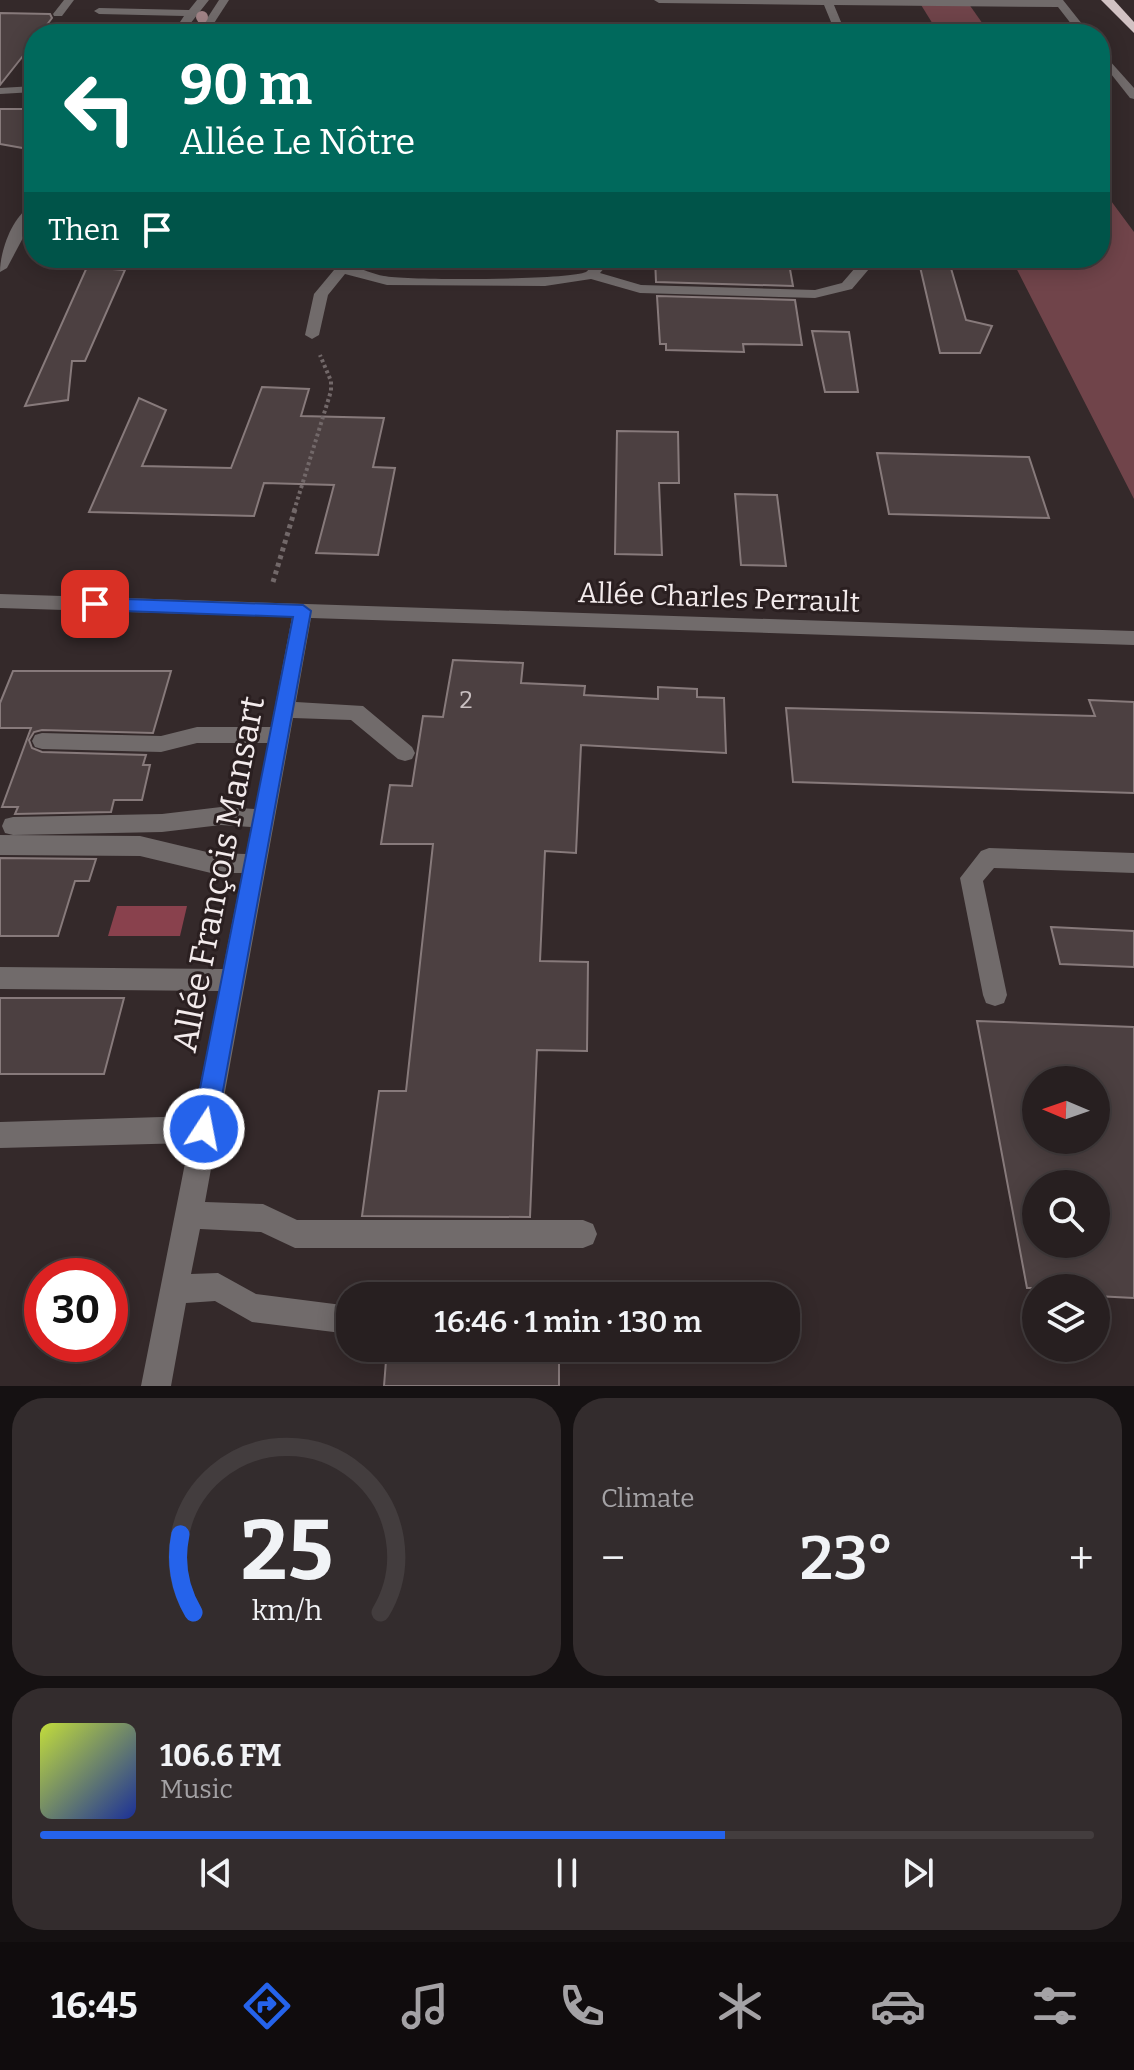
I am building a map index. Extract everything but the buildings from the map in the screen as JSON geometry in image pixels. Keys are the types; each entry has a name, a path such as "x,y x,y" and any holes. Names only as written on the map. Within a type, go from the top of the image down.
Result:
{"highway":[{"path":"1107,0 1134,31"}],"street":[{"path":"58,14 69,0"},
{"path":"184,24 204,0"},
{"path":"208,24 224,0"},
{"path":"659,0 1060,2 1077,24"},
{"path":"828,2 837,24"},
{"path":"99,11 191,13"},
{"path":"1110,66 1134,96"},
{"path":"0,91 24,90"},
{"path":"0,268 24,226"},
{"path":"591,275 597,268"},
{"path":"312,335 321,294 342,269 369,278 408,282 545,282 591,275 640,289 815,294 847,286 862,268"},
{"name":"Allée Charles Perrault","path":"0,601 1134,638"},
{"name":"Allée François Mansart","path":"156,1386 303,611"},
{"path":"284,710 356,712 405,753"},
{"path":"42,741 161,744 197,735 279,735"},
{"path":"7,835 221,816 263,819"},
{"path":"7,835 140,846 211,863 255,864"},
{"path":"995,995 971,878 989,858 1134,863"},
{"path":"0,978 233,980"},
{"path":"0,1135 204,1129"},
{"path":"188,1215 263,1218 295,1234 583,1234"},
{"path":"174,1289 218,1287 252,1308 336,1318"}],"path":[{"path":"265,610 331,391 331,381 312,335"}],"shaded area":[{"path":"918,0 966,0 983,24 933,24"},
{"path":"1110,200 1134,232 1134,499 1016,268 1110,268"},
{"path":"117,906 187,906 180,936 108,936"}],"route":[{"path":"95,604 303,611 204,1129"}]}
